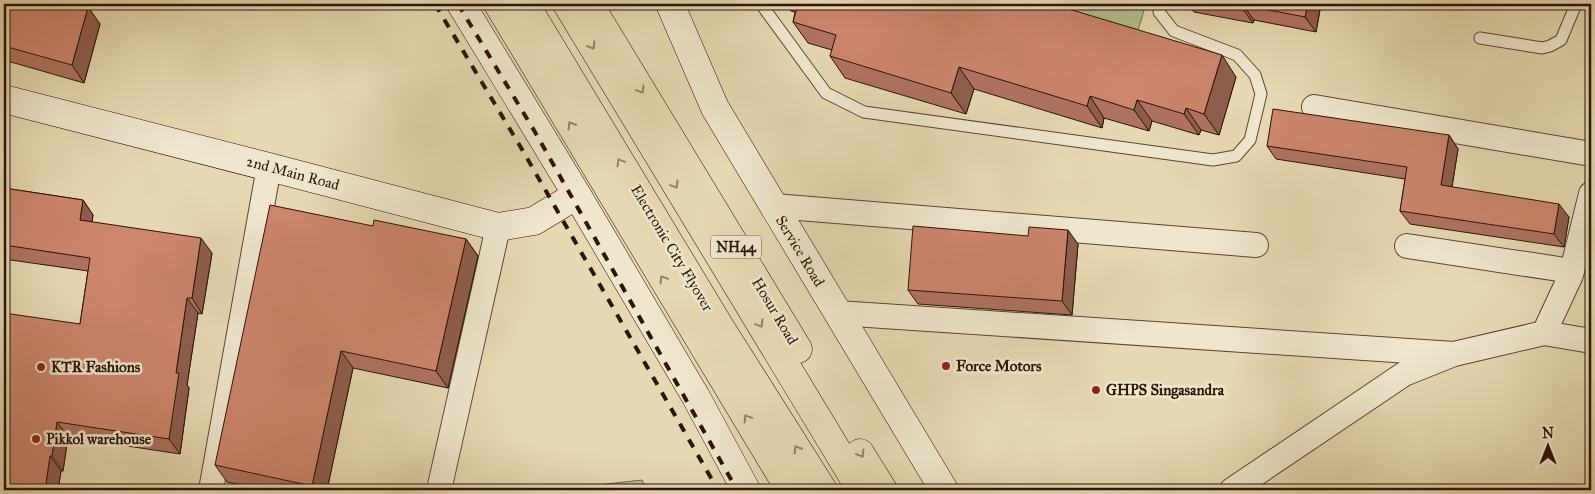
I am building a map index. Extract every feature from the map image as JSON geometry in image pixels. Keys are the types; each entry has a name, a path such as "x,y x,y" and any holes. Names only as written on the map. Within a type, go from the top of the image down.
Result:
{"highway":[{"path":"498,4 790,490"},
{"name":"Electronic City Flyover","path":"525,4 720,327 823,490"},
{"path":"567,4 861,490"},
{"name":"Hosur Road","path":"589,4 882,490"}],"street":[{"path":"461,4 696,397 746,490"},
{"name":"Service Road","path":"670,4 715,108 944,490"},
{"name":"2nd Main Road","path":"4,99 498,227 534,220 576,195"},
{"path":"1314,107 1591,154"},
{"path":"211,490 269,167"},
{"path":"1544,333 1572,272 1591,194"},
{"path":"774,206 1256,245"},
{"path":"439,490 498,227"},
{"path":"1407,246 1572,272"},
{"path":"838,314 1454,354"},
{"path":"1232,490 1404,374 1454,354 1544,333 1591,341"}],"lane":[{"path":"760,4 826,93 864,112 1213,160 1236,156 1250,140 1261,94 1255,75 1237,55 1174,31 1159,12 1161,4"},
{"path":"1480,38 1542,48 1550,46 1561,40 1576,4"}],"green space":[{"path":"1059,4 1146,4 1138,30 1058,7"},
{"path":"642,480 647,490 553,490"}],"building":[{"path":"4,4 78,4 88,7 72,65 4,46"},
{"path":"798,4 1052,4 1222,55 1204,114 1186,108 1184,114 1137,100 1134,110 1090,96 1087,106 959,67 951,93 830,56 836,35 793,22"},
{"path":"1220,4 1308,4 1305,17 1243,5 1242,8"},
{"path":"1273,109 1449,135 1441,185 1559,204 1554,234 1400,211 1407,167 1267,146"},
{"path":"4,188 83,200 80,220 201,238 192,298 187,298 176,373 179,373 169,439 57,422 45,490 4,490 4,313 80,324 90,258 4,245"},
{"path":"270,205 373,226 374,220 466,239 436,371 341,351 312,486 215,465"},
{"path":"913,226 1028,236 1029,227 1068,230 1062,301 908,290"}],"railway":[{"path":"435,4 520,146 718,490"},
{"path":"458,4 535,132 737,490"}],"place":[{"name":"Force Motors","path":"946,366"},
{"name":"KTR Fashions","path":"41,367"},
{"name":"GHPS Singasandra","path":"1096,390"},
{"name":"Pikkol warehouse","path":"36,439"}]}
